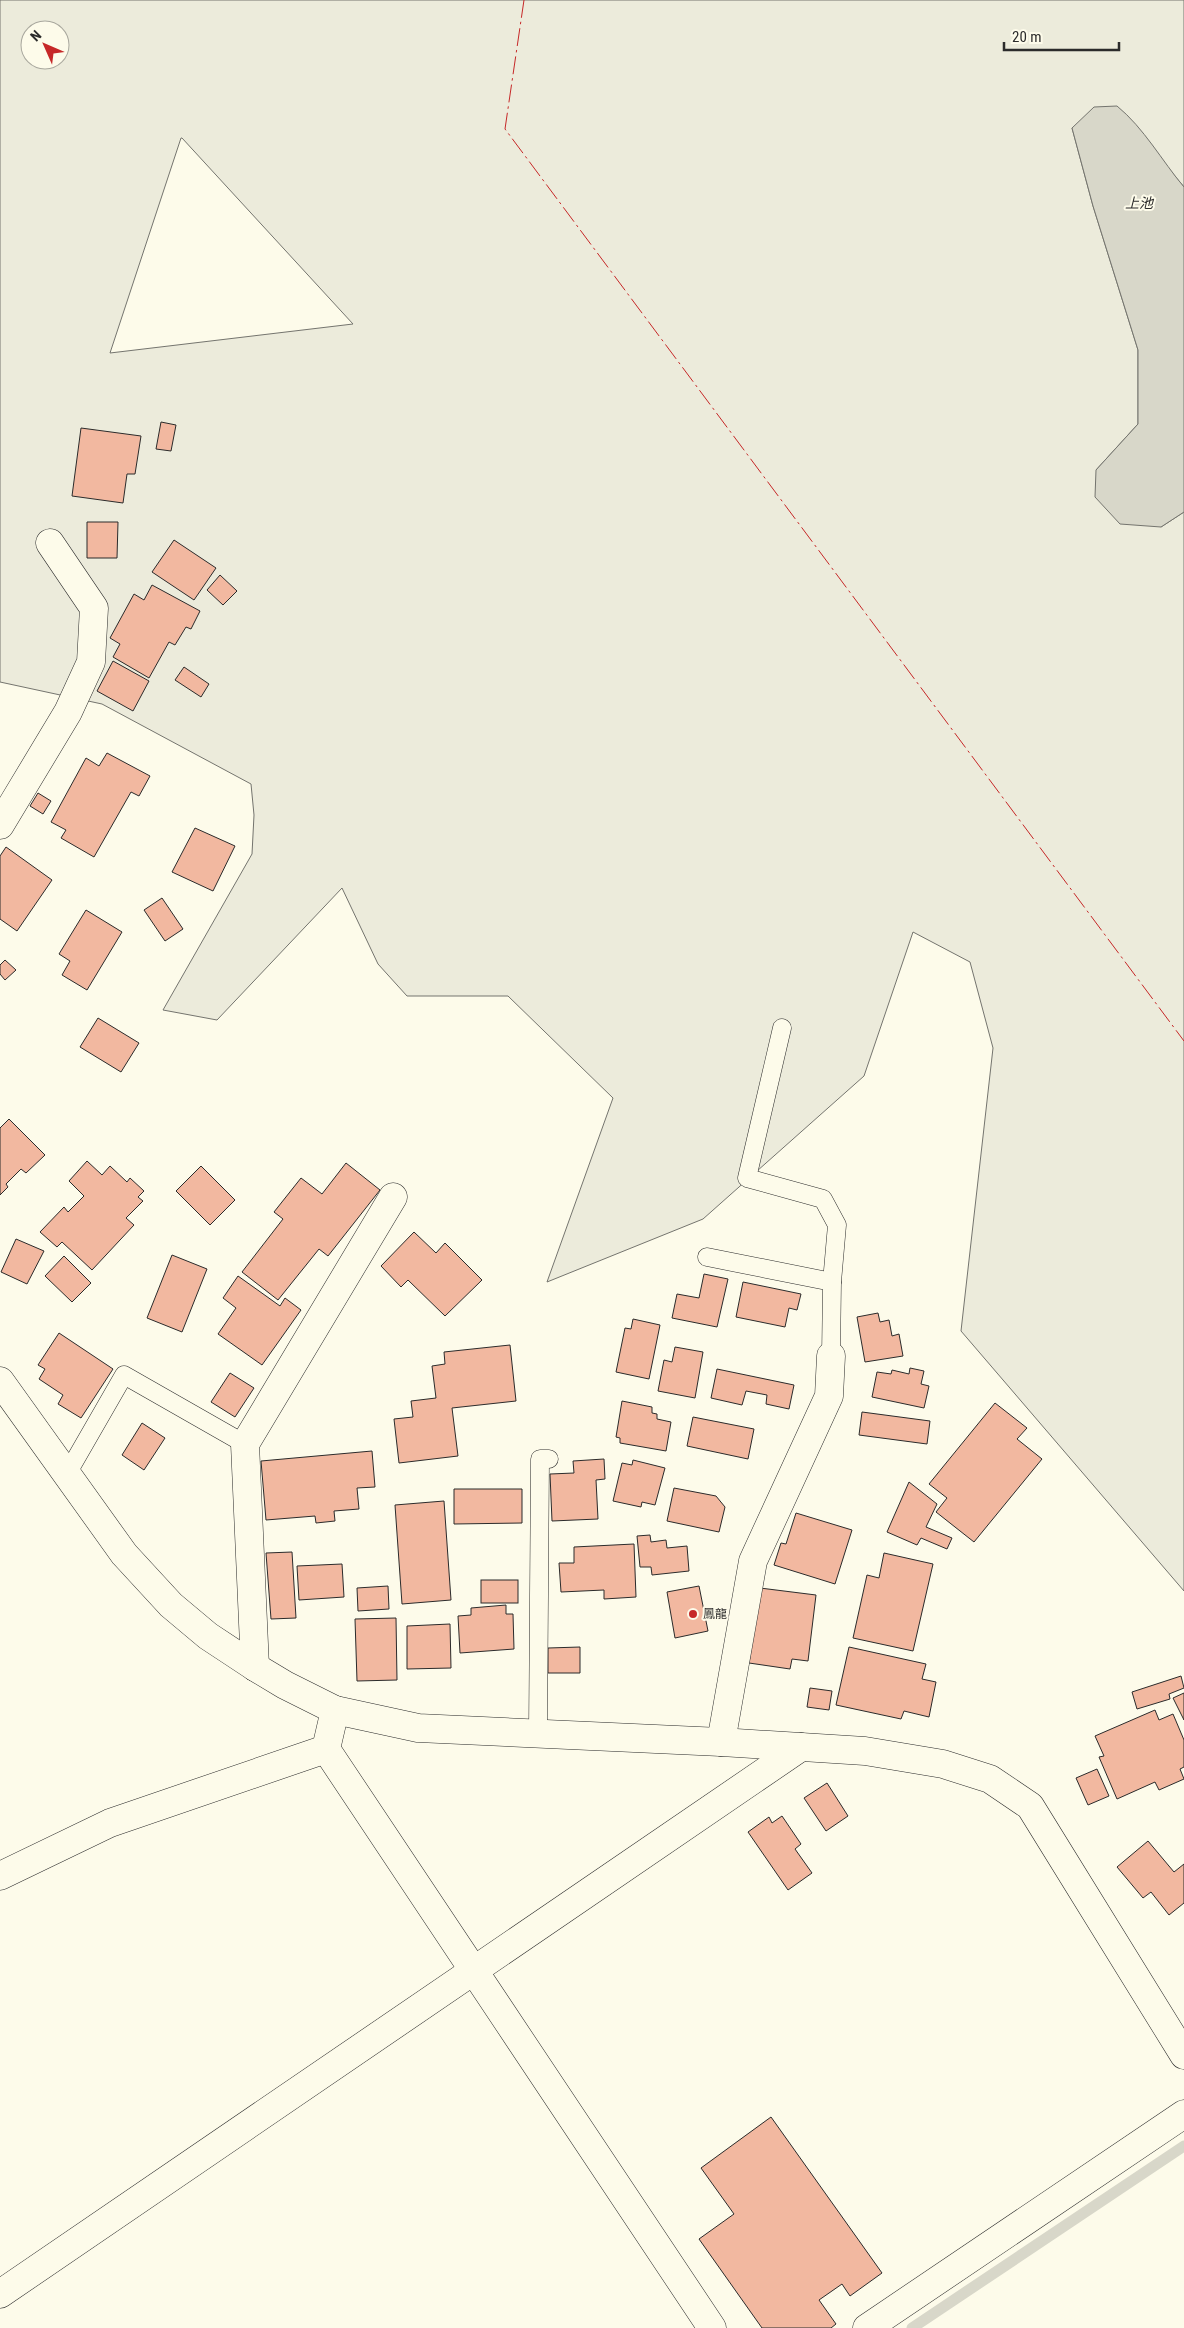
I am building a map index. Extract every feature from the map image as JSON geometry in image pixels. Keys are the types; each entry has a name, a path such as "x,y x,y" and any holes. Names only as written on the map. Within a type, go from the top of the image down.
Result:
{"street":[{"path":"0,825 68,712 91,662 94,608 50,542"},
{"path":"255,1667 245,1444 392,1197"},
{"path":"721,1742 753,1561 829,1396 831,1356"},
{"path":"0,1381 124,1554 172,1606 208,1636 255,1667 285,1685 335,1710 418,1728 721,1742 865,1751 943,1764 990,1779 1030,1806 1184,2055"},
{"path":"335,1710 326,1749 712,2328"},
{"path":"0,2294 801,1747"},
{"path":"0,1876 110,1823 326,1749"},
{"path":"867,2328 1184,2114"}],"lane":[{"path":"782,1028 747,1178 823,1199 837,1225 832,1282 831,1356"},
{"path":"707,1257 832,1282"},
{"path":"67,1474 124,1375 245,1444"},
{"path":"538,1733 540,1459 549,1459"}],"shaded area":[{"path":"0,0 1184,0 1184,187 1162,161 1072,128 1093,206 1138,350 1138,424 1096,470 1161,527 1184,512 1184,1591 961,1331 993,1048 970,962 913,932 864,1076 703,1219 547,1282 613,1098 508,996 407,996 378,964 342,888 217,1020 163,1010 252,854 254,815 251,784 102,704 0,682","holes":["182,138 353,324 110,353"]}],"water":[{"name":"上池","path":"1117,106 1136,124 1184,187 1184,512 1161,527 1120,524 1095,497 1096,470 1138,424 1138,350 1093,206 1072,128 1094,107"}],"building":[{"path":"161,422 176,425 171,451 156,449"},
{"path":"81,428 141,436 135,474 127,474 123,503 72,496"},
{"path":"87,522 118,522 117,558 87,558"},
{"path":"174,540 216,568 194,600 152,572"},
{"path":"220,575 237,591 223,605 207,590"},
{"path":"152,585 200,611 191,629 186,627 175,645 169,642 149,678 113,657 120,644 110,638 134,594 144,600"},
{"path":"113,661 149,681 133,711 97,691"},
{"path":"184,667 209,684 201,697 175,680"},
{"path":"107,753 150,776 139,796 131,792 94,857 61,838 66,830 51,822 86,758 99,766"},
{"path":"38,793 51,801 43,814 30,806"},
{"path":"195,828 235,846 213,891 172,872"},
{"path":"6,847 52,880 17,931 0,919 0,856"},
{"path":"162,898 183,929 165,941 144,910"},
{"path":"86,910 122,932 87,990 62,975 70,961 59,954"},
{"path":"5,960 16,970 5,980 0,974 0,965"},
{"path":"98,1018 139,1043 121,1072 80,1047"},
{"path":"9,1119 45,1155 26,1173 21,1169 6,1184 8,1187 0,1195 0,1128"},
{"path":"87,1161 102,1175 110,1166 127,1182 130,1178 144,1191 138,1197 143,1201 126,1218 134,1225 92,1270 62,1242 57,1247 40,1232 64,1207 68,1212 84,1196 69,1181"},
{"path":"346,1163 380,1190 328,1256 319,1249 278,1300 242,1272 283,1219 274,1212 301,1178 322,1194"},
{"path":"201,1166 235,1200 210,1225 176,1191"},
{"path":"414,1232 436,1253 445,1243 482,1280 445,1316 408,1280 401,1287 381,1266"},
{"path":"16,1239 44,1251 27,1284 1,1272"},
{"path":"172,1255 207,1269 182,1332 147,1318"},
{"path":"64,1256 91,1283 72,1302 45,1276"},
{"path":"704,1274 728,1279 717,1327 672,1318 677,1294 699,1298"},
{"path":"238,1276 280,1306 285,1298 301,1310 262,1365 218,1334 236,1308 223,1298"},
{"path":"743,1282 801,1294 797,1310 789,1308 785,1327 736,1317"},
{"path":"878,1313 880,1322 889,1320 892,1336 899,1334 903,1356 865,1362 857,1317"},
{"path":"633,1319 660,1325 649,1379 616,1372 625,1328 631,1329"},
{"path":"59,1333 113,1369 81,1418 58,1404 63,1395 39,1379 45,1369 38,1365"},
{"path":"510,1345 516,1401 452,1408 458,1456 399,1463 394,1419 413,1417 411,1401 436,1398 432,1366 445,1364 444,1352"},
{"path":"675,1347 703,1352 695,1398 658,1391 664,1360 672,1362"},
{"path":"910,1368 924,1371 921,1384 929,1386 924,1408 872,1397 877,1372 891,1374 892,1370 909,1374"},
{"path":"717,1369 794,1385 789,1409 766,1404 767,1395 746,1391 742,1405 711,1398"},
{"path":"230,1373 254,1388 235,1417 211,1402"},
{"path":"622,1401 652,1407 652,1413 657,1414 657,1419 671,1422 666,1451 620,1443 620,1438 616,1437"},
{"path":"995,1403 1027,1428 1017,1439 1042,1459 974,1542 936,1512 947,1498 929,1484"},
{"path":"862,1412 930,1421 927,1444 859,1435"},
{"path":"693,1417 754,1429 748,1459 687,1446"},
{"path":"142,1423 165,1438 144,1470 122,1455"},
{"path":"372,1451 375,1487 357,1488 359,1509 334,1511 335,1521 316,1523 315,1516 266,1520 261,1461"},
{"path":"604,1459 605,1479 596,1480 598,1519 552,1521 550,1474 574,1473 573,1461"},
{"path":"633,1460 665,1468 655,1505 642,1502 641,1507 613,1501 622,1463 632,1465"},
{"path":"909,1482 937,1504 926,1527 952,1538 947,1549 921,1538 917,1545 887,1532"},
{"path":"674,1488 716,1496 725,1507 719,1532 667,1521"},
{"path":"454,1489 522,1489 522,1523 454,1524"},
{"path":"444,1501 451,1600 402,1604 395,1505"},
{"path":"796,1513 852,1530 835,1584 774,1565 781,1543 786,1544"},
{"path":"650,1535 651,1542 666,1540 667,1548 687,1546 689,1571 652,1575 651,1567 640,1567 637,1536"},
{"path":"634,1544 636,1597 604,1599 604,1590 561,1592 559,1563 574,1563 574,1547"},
{"path":"292,1552 296,1618 271,1619 266,1553"},
{"path":"884,1553 933,1564 913,1651 853,1638 867,1575 879,1578"},
{"path":"342,1564 344,1597 299,1600 297,1566"},
{"path":"481,1580 518,1580 518,1603 481,1603"},
{"path":"388,1586 389,1609 358,1611 357,1588"},
{"path":"699,1586 708,1631 675,1638 667,1592"},
{"path":"760,1588 816,1595 808,1661 792,1659 790,1669 749,1663"},
{"path":"506,1605 506,1614 513,1614 514,1649 460,1653 458,1616 471,1615 471,1608"},
{"path":"396,1618 397,1680 357,1681 355,1619"},
{"path":"450,1624 451,1668 407,1669 407,1626"},
{"path":"580,1647 580,1673 548,1673 548,1648"},
{"path":"849,1647 926,1664 922,1679 936,1682 929,1717 904,1711 901,1719 836,1705"},
{"path":"1181,1676 1184,1688 1169,1694 1170,1699 1137,1709 1132,1692"},
{"path":"810,1688 832,1691 829,1710 807,1707"},
{"path":"1184,1693 1184,1720 1173,1698"},
{"path":"1155,1710 1159,1720 1173,1714 1184,1740 1184,1767 1180,1769 1184,1779 1159,1790 1155,1782 1117,1799 1099,1757 1104,1756 1095,1736"},
{"path":"1097,1769 1109,1796 1088,1805 1076,1778"},
{"path":"827,1783 848,1816 826,1831 804,1798"},
{"path":"782,1816 801,1844 795,1849 812,1873 788,1890 748,1832 769,1817 772,1823"},
{"path":"1148,1841 1174,1872 1184,1864 1184,1903 1169,1915 1151,1892 1143,1898 1117,1867"},
{"path":"771,2117 882,2273 850,2296 842,2284 819,2300 836,2324 831,2328 762,2328 699,2239 734,2214 701,2168"}],"waterway":[{"path":"912,2328 1184,2146"}],"power":[{"path":"524,0 505,129 1184,1041"}],"place":[{"name":"鳳龍","path":"693,1614"}]}
